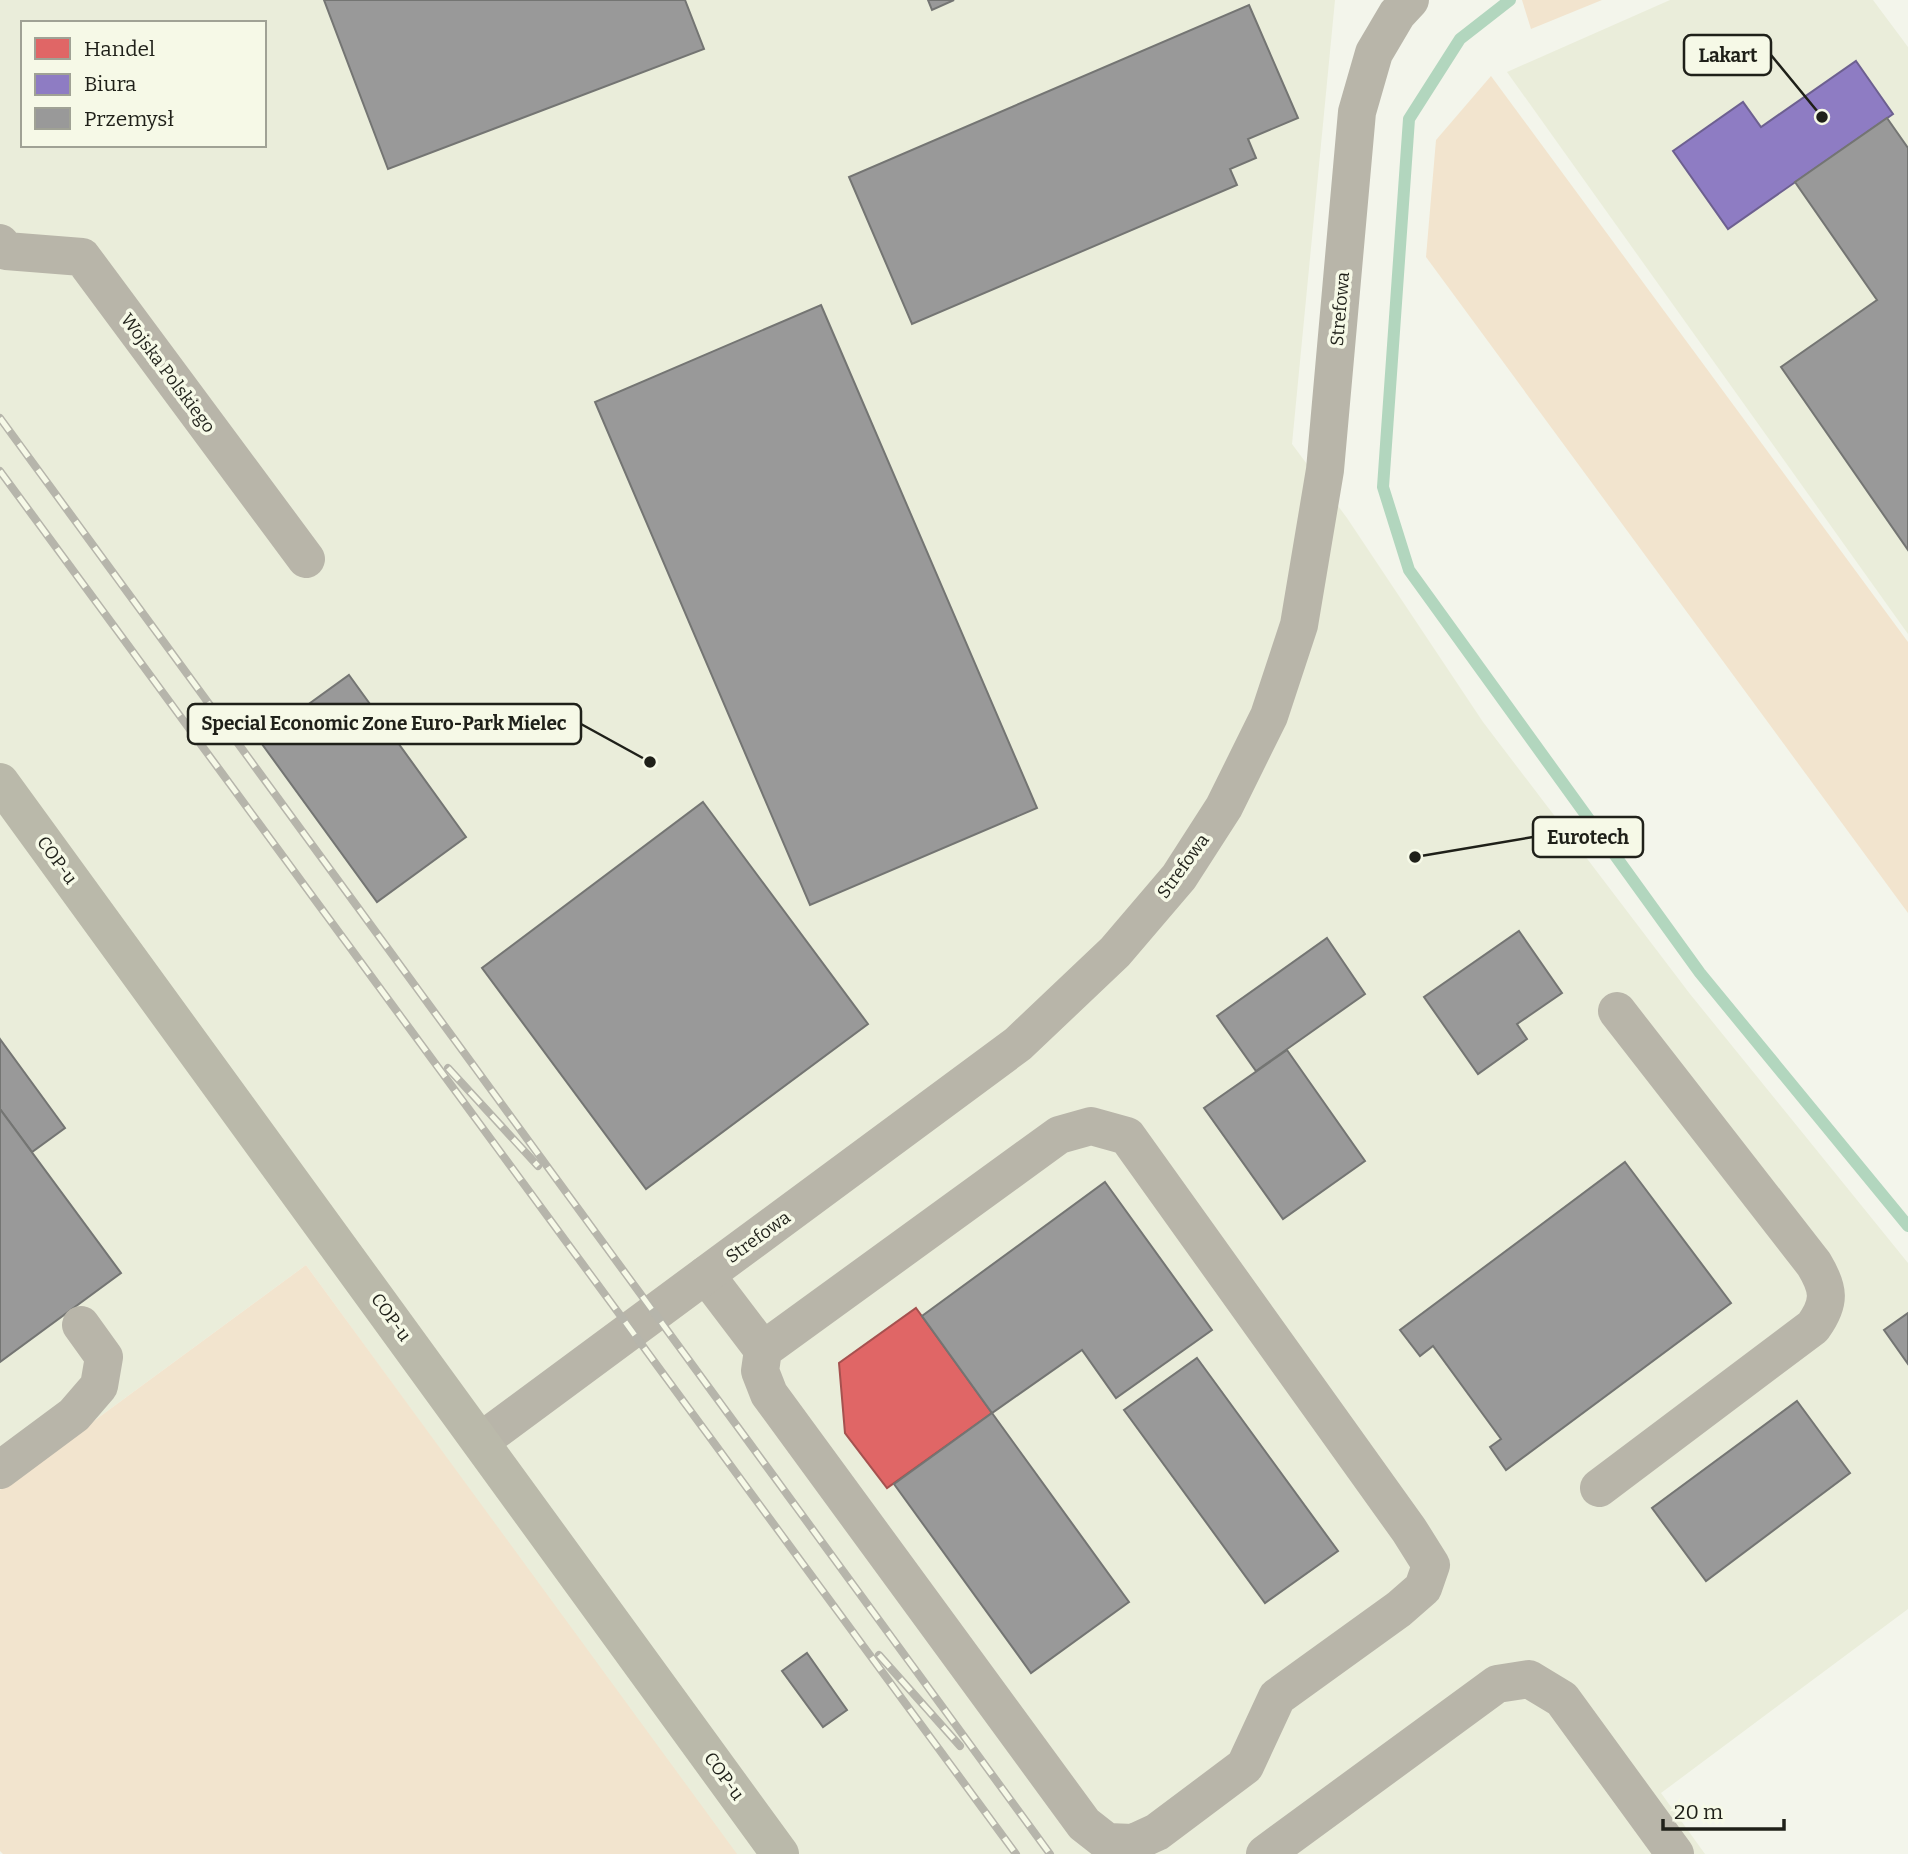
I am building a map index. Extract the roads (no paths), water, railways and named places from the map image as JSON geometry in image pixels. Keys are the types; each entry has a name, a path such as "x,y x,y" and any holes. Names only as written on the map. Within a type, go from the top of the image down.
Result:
{"main road":[{"name":"COP-u","path":"0,782 780,1854"}],"street":[{"name":"Strefowa","path":"481,1441 1018,1044 1115,952 1179,877 1224,807 1269,716 1299,625 1325,470 1357,112 1374,53 1397,14 1410,0"},
{"name":"Wojska Polskiego","path":"0,243 6,251 82,257 306,559"},
{"path":"1599,1488 1812,1327 1824,1311 1827,1296 1823,1279 1814,1264 1617,1010"},
{"path":"706,1275 763,1350 760,1371 769,1394 1084,1824 1107,1842 1133,1843 1157,1832 1245,1766 1277,1697 1399,1609 1423,1588 1430,1565 1409,1530 1127,1136 1091,1126 1059,1135 763,1350"},
{"path":"0,1470 75,1415 99,1386 104,1357 80,1325"},
{"path":"1265,1854 1497,1684 1529,1679 1562,1699 1675,1854"}],"waterway":[{"path":"1510,0 1460,39 1409,119 1383,487 1409,570 1700,973 1908,1226"}],"railway":[{"path":"0,418 1050,1854"},
{"path":"0,471 1016,1854"},
{"path":"448,1068 538,1166"},
{"path":"879,1655 960,1746"}],"place":[{"name":"Lakart","path":"1822,117"},
{"name":"Special Economic Zone Euro-Park Mielec","path":"650,762"},
{"name":"Eurotech","path":"1415,857"}]}
